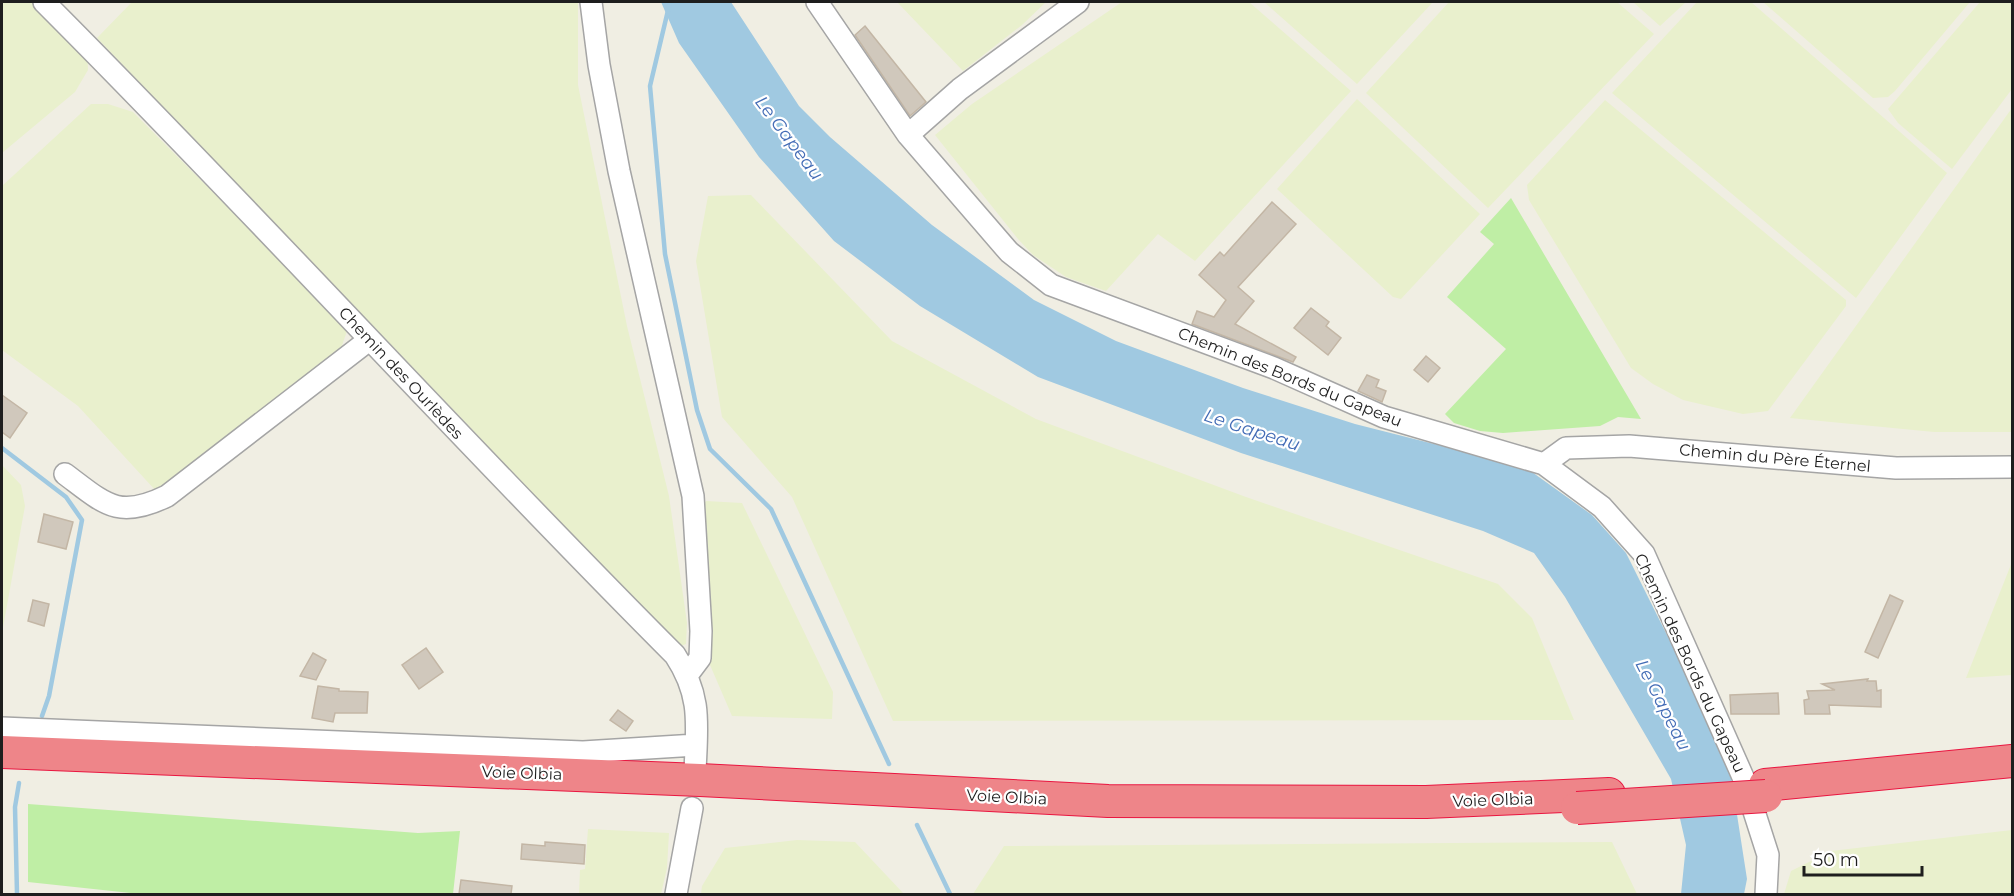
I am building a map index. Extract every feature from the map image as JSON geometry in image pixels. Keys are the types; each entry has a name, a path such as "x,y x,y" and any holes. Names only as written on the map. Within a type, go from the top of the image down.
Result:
{"highway":[{"name":"Voie Olbia","path":"2,752 700,780 1108,801 1576,802"},
{"name":"Voie Olbia","path":"1765,790 2013,761"},
{"name":"Voie Olbia","path":"2,766 898,808 1077,813 1295,815 1576,802 2013,775"}],"street":[{"name":"Chemin des Ourlèdes","path":"44,2 130,87 556,537 675,655 688,674 696,695 695,771"},
{"path":"591,2 599,64 619,171 693,496 701,631 700,658 688,674"},
{"name":"Chemin des Bords du Gapeau","path":"817,2 908,135 1009,252 1051,285 1274,368 1384,417 1544,464 1602,507 1644,554 1743,777 1768,855 1766,894"},
{"path":"908,135 960,89 1078,2"},
{"path":"65,474 112,506 133,510 151,504 167,496 369,340"},
{"name":"Chemin du Père Éternel","path":"1544,464 1566,448 1629,446 1896,468 2013,467"},
{"path":"2,728 583,752 696,745"},
{"path":"676,894 692,808"}],"green space":[{"path":"2,2 37,2 87,50 88,70 75,92 2,153"},
{"path":"132,2 578,2 578,85 627,326 669,496 687,623 686,644 681,646 584,550 466,423 97,38"},
{"path":"897,2 1046,2 1022,25 963,71"},
{"path":"1122,2 1249,2 1351,91 1195,261 1158,234 1106,291 1066,277 1033,255 935,135 972,104"},
{"path":"1264,2 1433,2 1357,84"},
{"path":"1449,2 1617,2 1654,34 1488,208 1366,93"},
{"path":"1633,2 1686,2 1660,26"},
{"path":"1697,2 1751,2 1947,173 1856,298 1612,93"},
{"path":"1763,2 1970,2 1895,91 1888,97 1873,98"},
{"path":"1980,2 2012,2 2012,89 1952,169 1898,123 1888,109"},
{"path":"1357,99 1480,214 1401,299 1393,297 1277,189"},
{"path":"1605,100 1846,300 1846,306 1768,411 1743,414 1683,400 1653,384 1631,368 1529,200 1527,185"},
{"path":"91,104 108,104 133,112 339,319 347,331 339,354 156,491 78,406 2,350 2,186"},
{"path":"2012,108 2012,432 1934,432 1790,418"},
{"path":"751,195 892,341 1036,419 1246,497 1498,584 1532,618 1574,720 893,721 792,497 722,417 696,261 708,196"},
{"path":"1511,198 1641,419 1618,417 1600,426 1503,433 1480,431 1454,423 1445,414 1506,349 1447,297 1494,244 1480,232"},
{"path":"2,465 21,485 25,506 2,633"},
{"path":"706,501 742,503 833,692 832,719 732,716 707,658 703,506"},
{"path":"2012,562 2012,675 1966,678"},
{"path":"28,804 418,833 460,831 453,894 140,894 28,882"},
{"path":"588,829 669,833 667,868 661,894 579,894 580,870 585,869"},
{"path":"2012,830 2012,894 1784,894 1791,871 1831,851"},
{"path":"797,840 855,842 904,894 701,894 702,886 725,848"},
{"path":"1612,842 1637,894 973,894 1004,846"}],"water":[{"name":"Le Gapeau","path":"661,2 731,2 799,106 830,137 932,225 1034,300 1116,341 1243,388 1355,424 1525,467 1592,515 1626,553 1686,673 1731,776 1747,879 1744,894 1681,894 1686,845 1671,779 1565,597 1534,553 1483,531 1241,453 1038,377 920,306 834,241 759,157 679,43"}],"building":[{"path":"865,26 926,102 910,116 855,35"},
{"path":"1272,202 1296,224 1238,287 1254,301 1235,324 1296,357 1293,362 1192,324 1197,311 1214,317 1226,300 1199,275 1220,252 1224,256"},
{"path":"1311,308 1329,322 1326,326 1341,338 1328,355 1294,328"},
{"path":"1426,356 1440,368 1428,382 1414,370"},
{"path":"1367,375 1379,380 1376,387 1386,391 1382,402 1358,391"},
{"path":"2,395 27,413 10,438 2,432"},
{"path":"44,514 73,522 66,549 38,542"},
{"path":"1890,595 1903,601 1878,658 1865,652"},
{"path":"33,600 49,604 44,626 28,621"},
{"path":"426,648 443,672 419,689 402,665"},
{"path":"313,653 326,660 316,680 300,676"},
{"path":"1868,679 1867,681 1876,681 1877,691 1881,690 1881,707 1829,705 1830,714 1805,714 1804,700 1809,699 1807,691 1835,690 1822,684"},
{"path":"318,686 339,689 339,691 368,692 367,713 335,713 333,722 312,718"},
{"path":"1778,693 1779,714 1731,714 1730,695"},
{"path":"618,710 633,721 626,731 610,720"},
{"path":"545,842 585,845 584,864 521,859 522,844 545,846"},
{"path":"461,880 512,886 511,894 459,894"}],"waterway":[{"path":"670,2 650,86 665,254 697,410 710,449 771,509 889,764"},
{"path":"2,448 66,497 82,520 49,696 42,716"},
{"path":"17,894 15,807 19,783"},
{"path":"917,825 950,894"}]}
